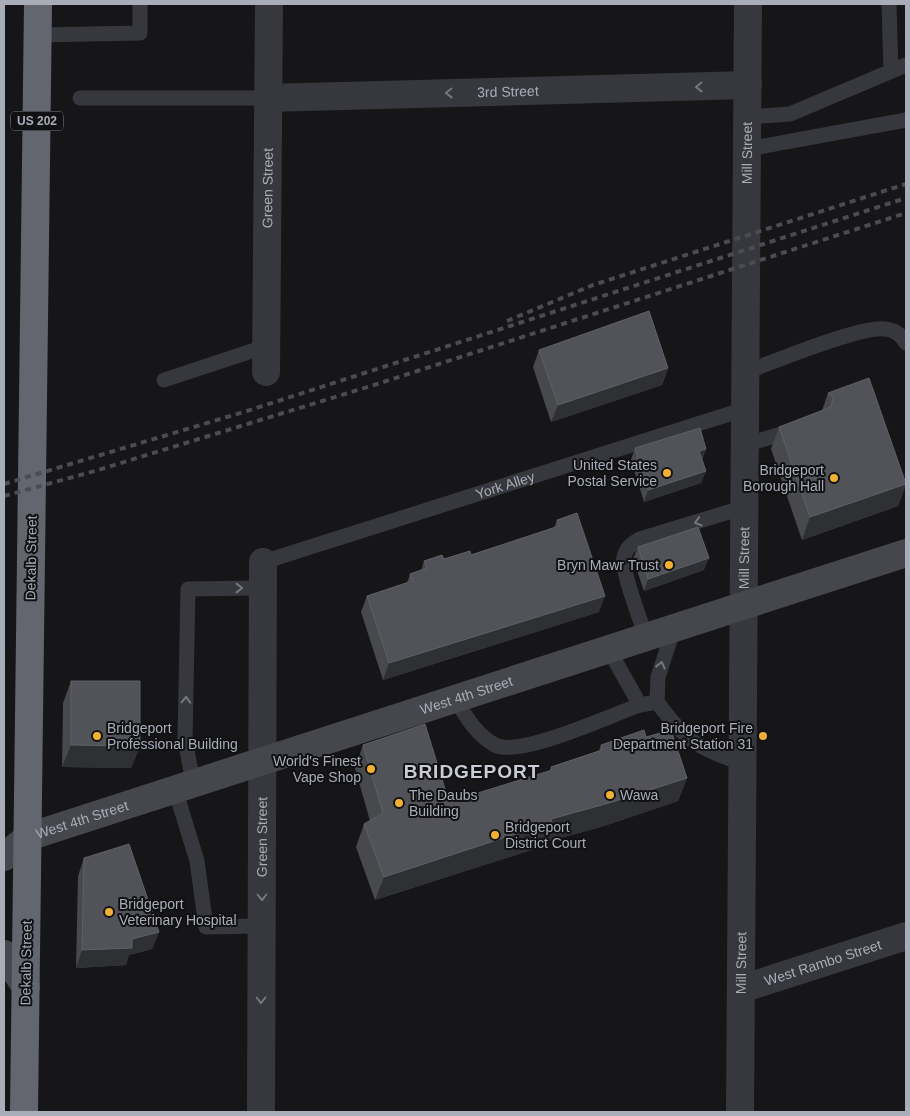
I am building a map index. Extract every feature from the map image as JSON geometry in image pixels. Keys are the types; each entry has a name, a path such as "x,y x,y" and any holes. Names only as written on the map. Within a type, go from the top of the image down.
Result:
{"highway":[{"name":"Dekalb Street","path":"24,1112 26,987 16,834 31,600 38,4"}],"main road":[{"name":"West 4th Street","path":"16,834 184,786 906,554"},
{"path":"4,857 16,834"},
{"path":"4,954 26,987"}],"street":[{"name":"Green Street","path":"266,359 269,4"},
{"name":"Mill Street","path":"740,1112 748,4"},
{"name":"3rd Street","path":"268,98 748,85"},
{"name":"Green Street","path":"260,1112 264,575"},
{"name":"West Rambo Street","path":"741,989 906,936"}],"lane":[{"path":"38,34 140,33 140,4"},
{"path":"889,4 891,71"},
{"path":"748,117 790,114 906,65"},
{"path":"80,98 268,98"},
{"path":"747,149 906,120"},
{"path":"746,372 863,331 884,328 900,333 906,343"},
{"path":"164,380 266,359"},
{"name":"York Alley","path":"184,786 188,589 264,575 745,409"},
{"path":"745,445 808,426"},
{"path":"646,637 624,567 626,551 640,539 744,507"},
{"path":"674,628 658,677 657,702 689,740 709,752 742,763"},
{"path":"609,650 640,704"},
{"path":"455,699 474,728 485,738 496,746 512,749 532,745 640,704 657,702"},
{"path":"184,786 206,927 262,926"}],"building":[{"path":"649,311 668,368 558,405 539,350"},
{"name":"Bridgeport Borough Hall","path":"869,378 906,484 810,517 779,427 831,407 833,398 828,393"},
{"name":"United States Postal Service","path":"700,428 706,449 699,451 706,471 648,490 635,448"},
{"path":"577,513 605,596 389,663 367,596 412,581 410,574 427,568 424,561 442,555 444,559 470,551 471,555 559,526 557,520"},
{"name":"Bryn Mawr Trust","path":"698,527 709,558 648,579 638,547"},
{"path":"71,681 140,681 140,746 71,745"},
{"path":"425,724 449,802 552,770 551,767 602,750 601,745 644,730 646,737 671,730 687,778 551,819 552,822 384,877 364,824 383,813 363,745"},
{"name":"Bridgeport Veterinary Hospital","path":"129,844 159,932 132,939 132,948 82,950 84,858"}],"railway":[{"path":"507,321 593,285 906,184"},
{"path":"4,484 247,411 906,198"},
{"path":"4,496 95,471 374,385 906,213"}],"place":[{"name":"United States Postal Service","path":"667,473"},
{"name":"Bridgeport Borough Hall","path":"834,478"},
{"name":"Bryn Mawr Trust","path":"669,565"},
{"name":"Bridgeport Professional Building","path":"97,736"},
{"name":"Bridgeport Fire Department Station 31","path":"763,736"},
{"name":"World's Finest Vape Shop","path":"371,769"},
{"name":"Wawa","path":"610,795"},
{"name":"The Daubs Building","path":"399,803"},
{"name":"Bridgeport District Court","path":"495,835"},
{"name":"Bridgeport Veterinary Hospital","path":"109,912"}],"district":[{"name":"BRIDGEPORT","path":"472,771"}]}
